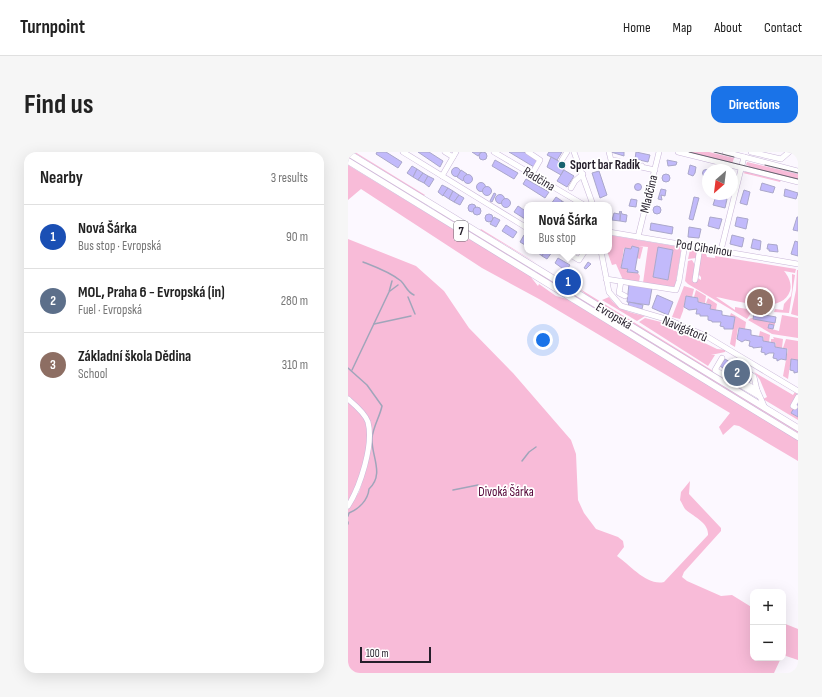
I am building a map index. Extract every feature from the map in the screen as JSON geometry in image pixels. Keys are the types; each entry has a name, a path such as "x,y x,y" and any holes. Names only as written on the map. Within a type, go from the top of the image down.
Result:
{"main road":[{"name":"Evropská","path":"348,153 798,428"},
{"name":"Evropská","path":"348,161 798,437"}],"street":[{"path":"403,152 524,226"},
{"path":"445,152 453,157"},
{"path":"442,176 456,152"},
{"name":"Radčina","path":"494,152 579,202"},
{"path":"528,152 540,160 532,174"},
{"path":"562,160 567,152"},
{"path":"574,152 592,202"},
{"path":"609,152 611,160 618,162"},
{"name":"Mladčina","path":"638,237 645,197 655,170 659,152"},
{"path":"678,152 798,182"},
{"path":"725,152 798,171"},
{"path":"751,152 780,159 789,152"},
{"path":"721,250 744,157"},
{"path":"642,166 641,167 655,170"},
{"path":"571,188 575,181 583,174"},
{"name":"Pod Cihelnou","path":"612,233 798,264"},
{"path":"606,279 676,290 679,281 685,244"},
{"path":"695,280 700,247"},
{"path":"569,254 579,260 583,254"},
{"name":"Navigátorů","path":"602,254 606,279 611,295 621,306 669,320 706,336 798,391"},
{"path":"696,274 700,278"},
{"path":"621,281 620,293 625,296"},
{"path":"722,358 715,370 730,377 759,396"},
{"path":"739,366 754,377 759,396 766,408"},
{"path":"720,380 730,377"},
{"path":"748,385 757,390"},
{"path":"795,407 793,406 798,397"},
{"path":"348,399 365,415 368,423 369,436 362,477 348,506"}],"green space":[{"path":"353,152 355,152 425,195 424,196"},
{"path":"687,152 709,152 734,158 732,164"},
{"path":"348,156 428,205 428,206 348,158"},
{"path":"747,162 798,174 798,180 749,168 749,166 746,165"},
{"path":"348,165 530,276 538,286 539,284 556,296 567,299 798,440 798,461 739,426 734,425 723,435 719,427 730,413 539,299 482,268 361,189 348,200"},
{"path":"747,171 781,180 780,182 743,173"},
{"path":"435,209 534,270 533,271 435,211"},
{"path":"481,229 538,264 480,230"},
{"path":"612,236 680,247 681,251 675,287 643,283 648,247 638,246 643,247 640,259 637,258 639,248 632,246 631,249 624,248 621,268 628,269 627,272 638,273 640,276 639,282 623,280 616,264 612,265 608,254 612,254","holes":["658,248 673,251 668,280 653,277"]},
{"name":"Divoká Šárka","path":"348,239 416,266 444,291 469,328 513,373 571,440 576,454 578,500 584,513 596,529 618,537 623,541 624,547 617,556 639,574 651,581 664,582 708,535 706,526 685,509 680,500 681,492 690,481 689,494 721,528 721,531 684,572 682,577 687,581 721,596 732,595 750,606 750,661 780,661 774,673 348,673 348,509 359,492 362,483 348,502"},
{"path":"690,250 698,251 696,258 688,259"},
{"path":"701,253 706,254 707,257 715,258 715,256 796,269 795,273 784,271 790,281 790,291 785,299 778,303 768,305 746,303 716,297 735,310 735,307 753,310 747,319 685,281 688,261 692,260 695,265 696,277 701,280 701,277 696,272"},
{"path":"797,270 798,316 791,314 796,290"},
{"path":"537,271 798,431 798,433 536,273"},
{"path":"792,274 795,275 789,313 774,312 775,309 783,310 784,304 791,296"},
{"path":"684,286 694,289 692,297 686,296 680,319 672,317"},
{"path":"580,289 723,377 720,377 585,294"},
{"path":"696,290 706,296 705,303 698,302 699,298 694,297"},
{"path":"609,297 620,308 634,314 645,316 637,321 602,300"},
{"path":"708,298 717,304 716,310 710,309 711,305 706,303"},
{"path":"731,313 746,322 745,329 738,328 735,347 730,344 735,317 730,316"},
{"path":"782,315 798,318 798,338 772,334 748,320 751,318 775,323 775,325 769,324 768,328 779,331"},
{"path":"645,318 661,322 717,349 726,350 725,352 711,355 715,355 708,366 639,322"},
{"path":"760,331 770,335 769,342 763,341 764,337 759,336"},
{"path":"773,337 783,339 782,348 775,347 776,343 771,342 771,339 774,339"},
{"path":"786,339 798,341 798,360 791,359 788,379 783,376 788,349 783,348"},
{"path":"754,372 793,395 795,392 798,394 798,402 791,413 798,417 798,420 763,399 767,397 760,380"},
{"path":"786,624 798,629 798,660 786,656"}],"building":[{"path":"377,152 386,152 402,162 398,168 376,154"},
{"path":"418,152 429,152 443,161 440,167"},
{"path":"472,152 481,152 478,156"},
{"path":"481,152 485,152 487,156 485,160 481,160 479,158 479,154"},
{"path":"509,152 524,152 538,160 534,167"},
{"path":"549,152 562,152 557,160 547,155"},
{"path":"611,152 624,152 624,156"},
{"path":"636,152 650,155 648,162 635,159"},
{"path":"551,157 566,165 561,175 547,167"},
{"path":"495,160 518,173 514,179 492,166"},
{"path":"667,160 677,162 676,165 668,166"},
{"path":"690,165 696,167 693,176 688,174"},
{"path":"412,166 417,169 413,177 407,173"},
{"path":"456,167 461,172 456,177 451,172"},
{"path":"417,169 423,173 418,180 413,177"},
{"path":"461,170 467,174 463,181 457,177"},
{"path":"564,170 574,176 567,187 557,181"},
{"path":"599,171 607,195 600,198 592,173"},
{"path":"423,173 428,176 424,183 418,180"},
{"path":"664,174 668,174 670,178 668,182 664,182 662,180 662,176"},
{"path":"466,175 470,175 472,179 470,183 466,183 464,181 464,177"},
{"path":"428,176 434,179 429,187 424,183"},
{"path":"526,179 549,192 545,198 523,184"},
{"path":"479,183 483,183 485,187 483,191 479,191 477,189 477,185"},
{"path":"638,183 642,187 638,191 634,187"},
{"path":"762,183 775,187 773,193 760,190"},
{"path":"442,185 448,188 443,196 438,192"},
{"path":"487,186 492,191 487,196 482,191"},
{"path":"448,188 453,191 449,199 443,195"},
{"path":"661,189 666,190 665,196 661,195 662,200 658,199"},
{"path":"785,189 798,193 796,199 784,196"},
{"path":"744,190 750,192 747,205 740,203"},
{"path":"453,191 459,195 454,202 449,199"},
{"path":"494,193 496,194 492,202 490,201"},
{"path":"500,194 505,199 500,204 495,199"},
{"path":"459,195 464,198 460,205 454,202"},
{"path":"556,197 562,201 562,202 552,202"},
{"path":"694,197 699,198 693,220 689,219"},
{"path":"504,199 508,199 510,203 508,207 504,207 502,205 502,201"},
{"path":"631,199 637,200 636,207 629,206"},
{"path":"715,200 727,200 725,208 713,205"},
{"path":"470,204 474,204 476,208 474,212 470,212 468,210 468,206"},
{"path":"518,206 524,210 524,218 514,212"},
{"path":"655,206 659,206 661,210 659,214 655,214 653,212 653,208"},
{"path":"475,207 479,207 481,211 479,215 475,215 473,213 473,209"},
{"path":"620,211 620,221 612,220 614,213 619,214"},
{"path":"621,211 622,214 627,215 626,222 620,221"},
{"path":"487,214 491,214 493,218 491,222 487,222 485,220 485,216"},
{"path":"494,217 500,220 496,227 490,224"},
{"path":"710,217 722,219 719,229 708,226"},
{"path":"737,217 748,219 746,229 735,226"},
{"path":"798,217 798,231 793,230"},
{"path":"651,223 673,227 672,234 650,230"},
{"path":"506,225 517,232 513,238 502,231"},
{"path":"689,227 701,229 699,238 688,237"},
{"path":"524,235 524,244 520,242"},
{"path":"732,235 744,238 742,247 730,244"},
{"path":"753,239 761,241 760,250 751,248"},
{"path":"795,241 798,242 798,256 791,254"},
{"path":"768,244 777,245 778,252 769,251 769,249 767,249"},
{"path":"632,246 639,248 635,270 638,271 638,273 627,272 628,269 621,268 625,248 631,249"},
{"path":"658,247 673,250 668,280 653,277"},
{"path":"543,254 551,254 547,259 542,256"},
{"path":"558,258 570,265 566,271 555,263"},
{"path":"588,262 591,264 586,269 584,268"},
{"path":"629,284 652,288 649,305 627,302"},
{"path":"657,295 673,302 668,315 652,308"},
{"path":"686,296 698,298 698,302 711,305 710,309 722,311 722,315 735,317 733,329 724,329 724,327 720,326 721,322 712,322 708,320 708,316 700,316 700,314 696,314 697,309 689,310 684,307"},
{"path":"629,302 643,305 642,309 628,306"},
{"path":"754,313 776,317 775,323 753,319"},
{"path":"769,324 774,325 773,329 768,328"},
{"path":"739,328 751,330 751,335 763,337 763,341 775,343 775,347 787,349 786,360 781,359 777,361 777,359 773,358 774,353 765,355 765,353 761,352 762,347 753,348 749,346 750,341 745,340 742,342 737,339"},
{"path":"725,359 730,362 732,359 740,364 733,375 720,366"},
{"path":"791,359 798,360 798,372 794,373 794,371 790,370"},
{"path":"738,367 753,376 747,386 732,377"},
{"path":"798,402 798,417 791,413"}],"waterway":[{"path":"363,262 383,270 397,278 414,295"},
{"path":"352,370 389,292 392,281"},
{"path":"390,291 398,285"},
{"path":"408,297 415,314"},
{"path":"374,324 411,316"},
{"path":"348,368 367,385 382,406 372,438 377,471 376,477 365,500 359,507 349,513 348,516"},
{"path":"522,461 529,452 536,447"},
{"path":"453,490 478,485"}],"tunnel":[{"path":"732,377 748,385"}],"tram line":[{"path":"689,152 798,179"},
{"path":"714,152 734,157"},
{"path":"765,165 798,173"}],"place":[{"name":"Sport bar Radík","path":"562,165"},
{"name":"Nová Šárka","path":"568,282"},
{"name":"Základní škola Dědina","path":"760,302"},
{"name":"MOL, Praha 6 - Evropská (in)","path":"737,373"}]}
